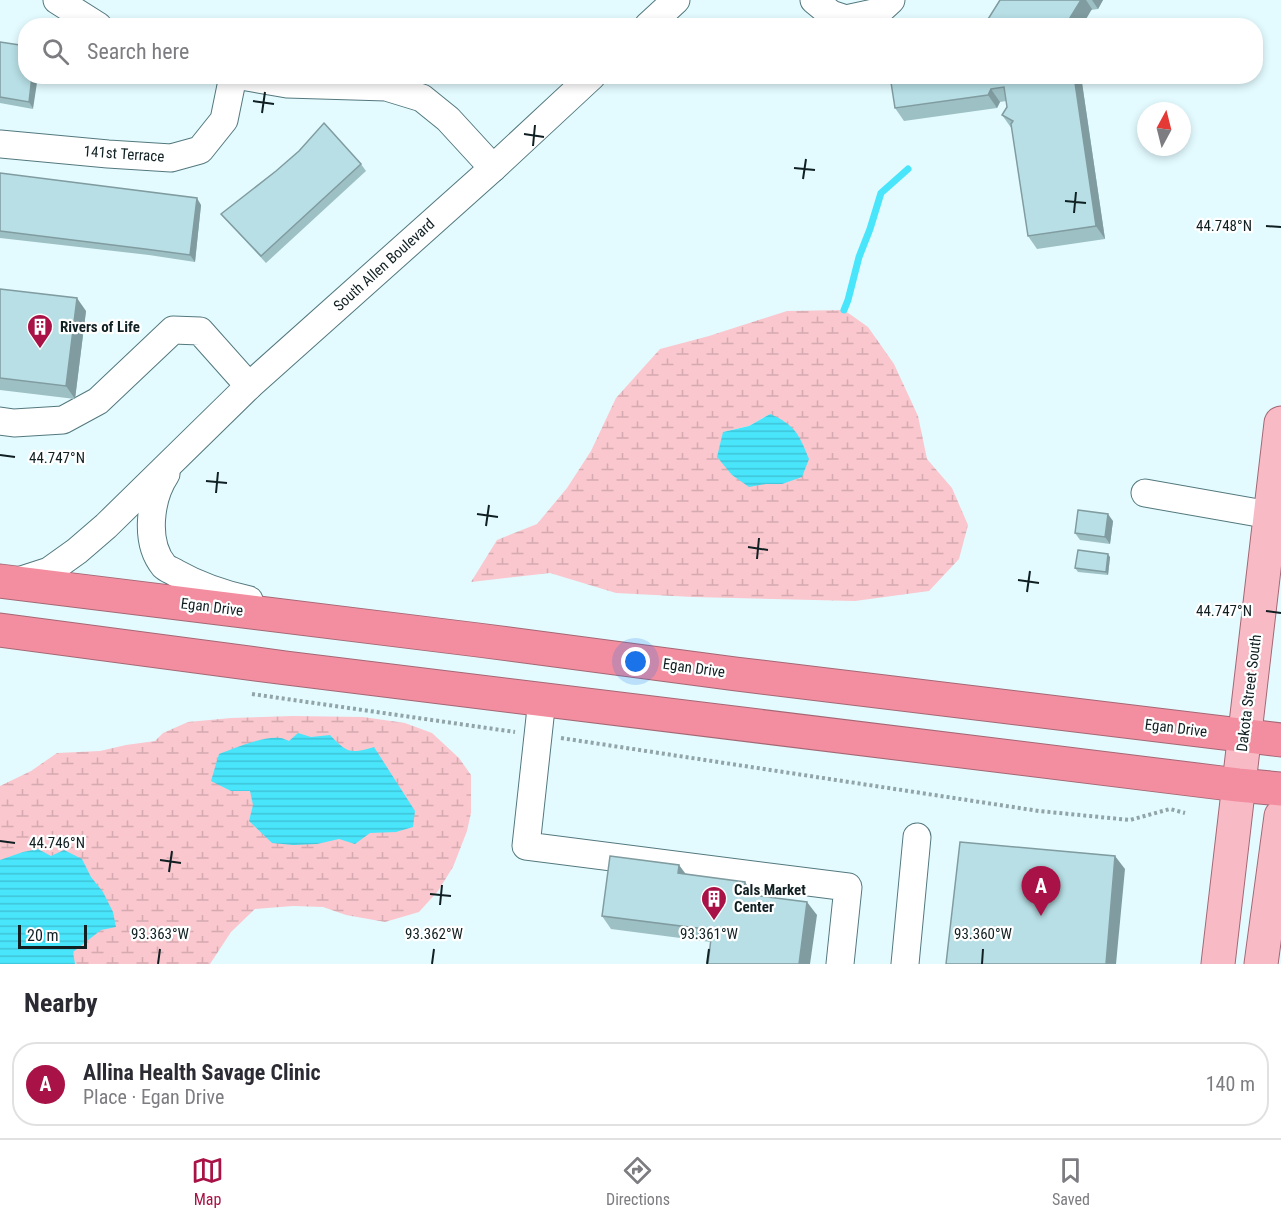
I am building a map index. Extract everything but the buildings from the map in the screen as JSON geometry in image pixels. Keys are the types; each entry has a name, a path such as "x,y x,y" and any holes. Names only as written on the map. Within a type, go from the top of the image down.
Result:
{"highway":[{"name":"Egan Drive","path":"7,582 1281,740"},
{"path":"0,630 262,665 1281,789"}],"main road":[{"name":"Dakota Street South","path":"1218,964 1281,423"},
{"path":"1261,964 1281,816"}],"street":[{"path":"57,0 85,18"},
{"path":"657,18 676,0"},
{"path":"814,0 831,14 843,18"},
{"path":"851,18 878,12 891,0"},
{"name":"141st Terrace","path":"0,144 171,158 200,150 224,120 231,84"},
{"path":"287,84 386,87 422,98 448,119 492,168"},
{"name":"South Allen Boulevard","path":"7,582 49,571 106,526 249,386 583,84"},
{"path":"0,421 14,423 63,420 98,401 173,330 200,331 249,386"},
{"name":"South Allen Boulevard","path":"178,455 161,481 152,516 151,527 155,549 165,566 191,581 225,595 350,624"},
{"path":"1145,493 1270,515"},
{"path":"542,699 526,846 848,887 840,964"},
{"path":"905,964 917,837"}],"path":[{"path":"538,735 1039,811 1130,820 1170,809 1185,813"}],"green space":[{"path":"844,310 868,327 894,364 918,416 927,459 952,488 968,525 959,559 929,591 855,601 616,593 550,573 471,582 497,540 537,524 567,488 591,451 616,398 660,349 787,311","holes":["770,414 782,484 766,484 723,432 749,426"]},
{"path":"293,716 363,717 405,723 432,733 459,758 471,775 471,813 467,831 453,867 438,891 419,912 385,922 346,915 323,907 293,906 255,909 231,932 210,964 0,964 0,786 31,771 57,753 100,751 155,741 163,733 188,722"}],"water":[{"path":"770,414 791,426 809,459 802,477 782,484 749,487 732,475 717,457 723,432 749,426"},
{"path":"298,733 311,737 330,735 345,749 354,751 374,747 415,811 413,827 396,832 370,833 355,844 339,839 317,844 272,843 249,821 253,805 250,791 231,791 211,781 219,754 266,739 281,738 289,741"},
{"path":"38,849 51,856 64,850 82,859 113,912 116,927 101,930 73,952 75,964 0,964 0,860"}],"waterway":[{"path":"844,310 881,193 908,169"}],"place":[{"name":"Rivers of Life","path":"40,350"},
{"name":"Allina Health Savage Clinic","path":"1041,916"},
{"name":"Cals Market Center","path":"714,922"}]}
